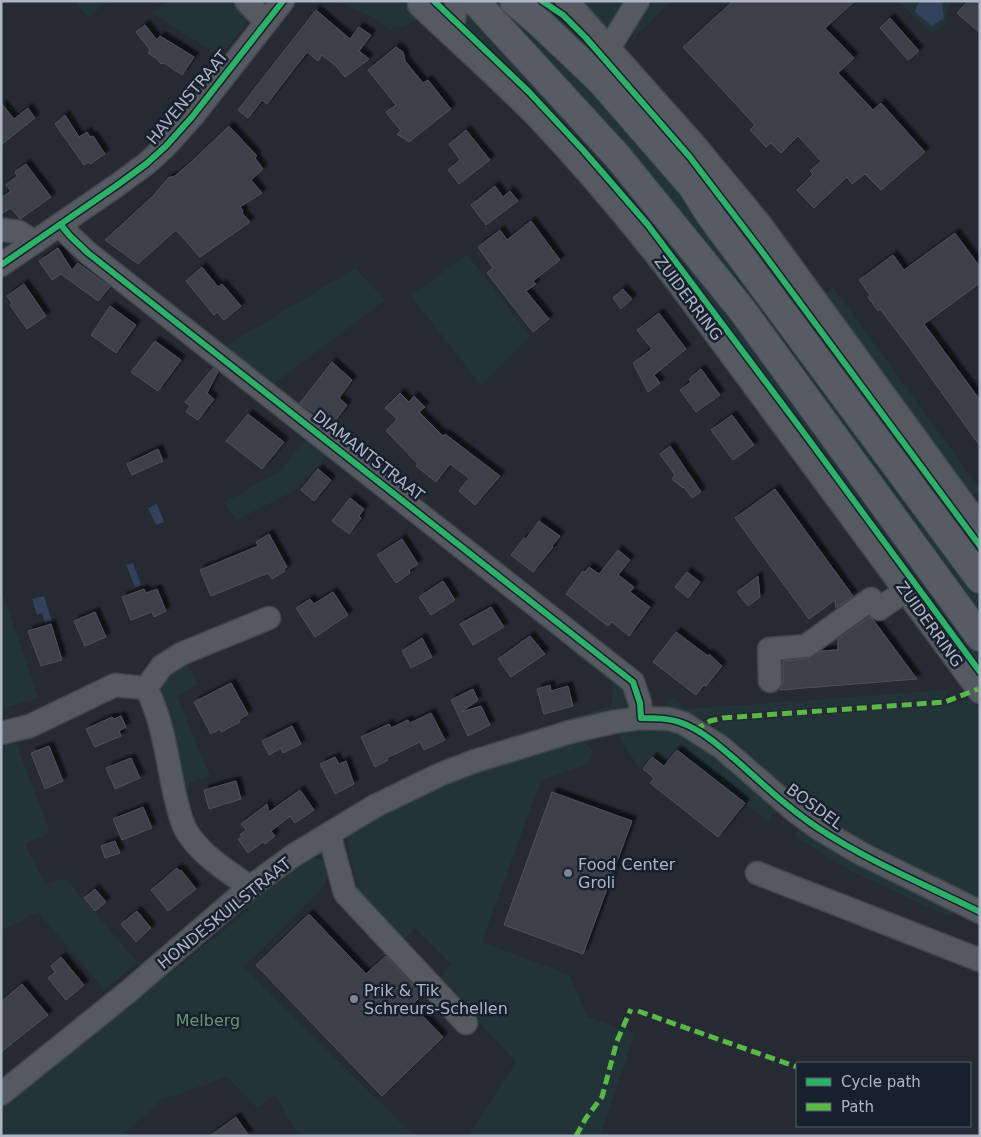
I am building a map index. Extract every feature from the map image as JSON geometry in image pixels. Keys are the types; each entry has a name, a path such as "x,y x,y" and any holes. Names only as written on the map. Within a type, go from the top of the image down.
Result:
{"main road":[{"name":"ZUIDERRING","path":"475,1 618,157 730,295 980,637"},
{"path":"514,1 600,80 692,186 711,216 980,579"}],"street":[{"path":"246,1 266,22"},
{"name":"HAVENSTRAAT","path":"1,265 146,164 166,146 192,117 283,1"},
{"path":"450,34 457,1"},
{"path":"567,1 696,145 761,225 980,526"},
{"path":"609,48 638,1"},
{"name":"ZUIDERRING","path":"418,5 539,119 586,169 631,222 980,692"},
{"name":"DIAMANTSTRAAT","path":"61,225 92,256 633,682 640,703 641,718"},
{"path":"4,230 19,232 35,242"},
{"path":"770,681 769,649 806,646 871,598 879,609 905,591"},
{"path":"146,688 162,666 181,654 269,618"},
{"path":"1,732 30,726 116,685 146,688"},
{"path":"146,688 152,698 157,716 180,815 191,838 216,862 250,887"},
{"name":"HONDESKUILSTRAAT","path":"1,1094 129,991 250,887 294,855 375,806 441,774 475,761 570,732 641,718"},
{"name":"BOSDEL","path":"641,718 669,719 683,723 721,747 796,812 818,828 860,853 980,912"},
{"path":"329,834 345,893 466,1023"},
{"path":"758,873 980,960"}],"green space":[{"path":"74,1 108,1 88,17"},
{"path":"168,1 236,1 243,9 247,23 220,56 152,13"},
{"path":"338,1 421,1 418,19 390,29 374,18"},
{"path":"484,1 508,1 580,66 703,220 980,597 980,620"},
{"path":"524,1 540,1 559,13 570,24 643,107 744,230 980,551 980,564 926,492"},
{"path":"582,1 628,1 615,24 605,25"},
{"path":"642,1 672,1 635,36 628,28"},
{"path":"898,1 921,1 917,5 942,4 936,1 955,1 947,10 944,25 932,33"},
{"path":"463,8 560,109 697,271 980,654 980,669 758,366 650,223 556,117 461,23"},
{"path":"467,254 530,336 481,385 411,296"},
{"path":"355,268 385,300 272,385 226,346"},
{"path":"833,287 980,489 980,494 970,494 826,298 827,292"},
{"path":"306,439 326,457 294,491 237,520 224,503 281,470"},
{"path":"1,588 38,698 1,709"},
{"path":"574,643 625,682 630,701 628,708 619,715 563,726 562,721 611,706 613,689 611,682 567,648"},
{"path":"185,659 198,684 177,696 210,776 189,783 190,789 182,791 159,700 159,692 165,675"},
{"path":"949,690 944,698 713,715 698,722 660,710 673,697 687,709"},
{"path":"971,698 980,711 980,903 890,861 817,815 707,729 722,722 947,705"},
{"path":"660,725 688,734 778,806 768,822 677,747 663,763 652,755 640,769 616,732"},
{"path":"577,738 593,751 591,759 583,766 541,780 482,942 569,975 588,1017 635,1033 600,1136 468,1136 516,1062 440,979 451,964 415,928 400,944 358,889 349,855 348,838 350,829 453,777"},
{"path":"16,743 50,833 25,844 46,885 65,878 137,962 105,990 38,912 1,931 1,745"},
{"path":"803,826 953,908 952,915 941,913 851,871 796,837 795,833"},
{"name":"Melberg","path":"309,854 330,865 325,885 243,967 414,1136 302,1136 292,1124 275,1095 257,1108 227,1077 161,1100 122,1136 1,1136 1,1109 249,910 244,903"}],"water":[{"path":"921,1 942,3 944,18 932,26 915,12 917,5"},
{"path":"157,504 164,522 156,525 148,508"},
{"path":"133,563 141,585 135,587 126,565"},
{"path":"44,596 52,621 45,623 42,613 37,615 32,599"}],"building":[{"path":"733,1 855,1 825,28 854,58 838,73 873,110 881,103 925,152 881,190 865,174 852,184 847,177 814,208 797,190 813,174 810,171 821,161 798,136 781,153 771,143 766,147 750,130 755,125 683,47"},
{"path":"968,1 980,1 980,33 957,13"},
{"path":"316,10 350,39 359,27 371,35 359,51 369,59 345,77 336,66 322,55 318,61 307,52 267,104 262,100 248,118 238,110"},
{"path":"890,18 919,51 908,60 880,28"},
{"path":"145,25 157,40 160,36 194,57 182,75 164,63 161,64 148,53 150,50 136,32"},
{"path":"396,47 403,52 405,61 423,83 428,80 451,109 409,142 397,134 401,131 386,112 396,105 368,70"},
{"path":"1,103 14,119 28,108 35,118 1,145"},
{"path":"65,115 79,137 87,132 90,137 93,136 105,154 90,164 88,162 84,165 55,124"},
{"path":"229,126 257,156 255,158 263,169 251,180 262,193 240,207 243,211 242,213 250,222 200,257 176,230 138,264 105,240 153,196 168,178 175,176"},
{"path":"466,130 490,160 459,184 448,170 460,160 449,144"},
{"path":"26,164 51,197 20,219 11,208 1,214 1,198 11,191 6,185 17,176 15,172"},
{"path":"495,186 503,197 510,191 518,201 486,225 471,205"},
{"path":"531,221 560,260 533,281 536,284 526,291 549,319 533,332 487,273 493,268 478,247 500,230 507,240"},
{"path":"955,233 980,267 980,283 924,324 980,400 980,446 909,347 880,309 878,311 868,297 870,295 859,280 893,255 904,270"},
{"path":"58,248 72,270 78,263 110,287 98,301 61,274 52,280 39,261"},
{"path":"202,267 218,287 222,284 241,306 224,320 217,312 214,315 186,281"},
{"path":"24,284 46,316 27,329 10,305 12,303 7,296"},
{"path":"623,289 632,299 621,309 613,298"},
{"path":"110,306 136,325 116,353 91,335"},
{"path":"659,313 686,349 654,375 660,383 648,392 633,363 652,349 637,330"},
{"path":"155,341 181,360 158,391 131,372"},
{"path":"332,362 352,380 339,398 347,405 335,421 324,414 321,418 300,403"},
{"path":"213,368 218,372 207,393 214,399 198,420 186,412 190,406 185,402"},
{"path":"701,369 720,395 696,412 680,390 691,382 689,379"},
{"path":"400,393 409,402 414,396 425,407 419,412 443,436 445,434 500,476 475,505 459,491 469,478 450,464 436,482 416,466 418,464 386,431 397,419 385,408"},
{"path":"248,414 284,442 262,469 226,441"},
{"path":"732,415 754,445 733,460 711,430"},
{"path":"670,446 701,492 692,498 684,487 672,479 675,475 660,454"},
{"path":"158,449 163,461 132,475 127,464"},
{"path":"318,469 331,480 314,501 301,490"},
{"path":"775,489 853,596 836,608 835,600 809,619 735,518"},
{"path":"350,498 364,509 359,516 361,518 349,534 332,521"},
{"path":"539,521 560,536 533,572 511,555"},
{"path":"269,534 287,567 284,569 285,571 272,579 268,573 211,596 200,570 258,546 256,542"},
{"path":"402,539 418,564 409,570 410,573 396,583 377,555"},
{"path":"618,550 630,560 618,575 634,587 630,592 650,607 629,636 612,622 608,626 566,594 583,571 585,572 589,567 599,574"},
{"path":"687,572 700,582 688,598 675,587"},
{"path":"758,576 760,597 748,606 737,592"},
{"path":"443,581 455,600 431,615 419,597"},
{"path":"144,589 146,593 157,589 166,611 154,617 152,612 131,620 122,597"},
{"path":"333,592 348,615 315,637 296,608 310,599 314,604"},
{"path":"491,607 504,627 473,645 460,624"},
{"path":"95,612 106,637 85,646 74,621"},
{"path":"869,617 874,621 917,679 780,690 783,681 783,661 807,659 821,651 838,650 838,639"},
{"path":"51,624 62,660 41,666 28,631"},
{"path":"676,632 708,656 709,654 722,666 696,695 653,662"},
{"path":"530,636 545,654 511,677 498,659"},
{"path":"422,638 432,657 411,668 402,651"},
{"path":"231,683 248,714 239,720 240,722 221,732 220,729 211,734 194,702"},
{"path":"550,685 551,691 568,686 573,706 544,714 537,689"},
{"path":"473,689 478,700 461,712 481,706 490,725 468,736 451,700"},
{"path":"431,713 445,740 424,750 420,742 387,758 388,760 375,767 361,737 389,724 391,728 408,720 410,723"},
{"path":"121,716 126,727 119,731 121,736 95,747 86,729 112,717 114,719"},
{"path":"292,726 301,744 283,753 281,748 269,755 262,741"},
{"path":"49,746 63,781 45,789 31,753"},
{"path":"677,750 745,803 718,837 650,783 654,778 643,769 652,757 664,766"},
{"path":"335,757 339,764 346,761 354,784 335,794 320,764"},
{"path":"131,758 140,778 115,789 106,768"},
{"path":"236,781 241,799 209,809 204,790"},
{"path":"300,790 314,810 295,823 290,816 271,831 275,836 248,853 238,839 242,837 240,835 246,830 241,824 267,804 269,812"},
{"name":"Food Center Groli","path":"552,792 632,821 583,954 504,925"},
{"path":"143,807 152,828 122,840 113,819"},
{"path":"115,841 120,853 105,858 101,846"},
{"path":"177,868 181,870 196,889 168,911 151,890"},
{"path":"95,889 106,902 95,911 84,898"},
{"path":"137,911 151,928 136,942 121,924"},
{"name":"Prik & Tik Schreurs-Schellen","path":"309,914 366,974 386,956 422,995 412,1005 443,1037 382,1096 256,965"},
{"path":"61,957 84,985 66,1000 48,978 55,972 51,966"},
{"path":"22,984 48,1015 1,1052 1,1002"},
{"path":"236,1117 249,1136 210,1136"}],"marked path":[{"path":"695,730 710,721 723,718 945,702 978,689"},
{"path":"576,1136 586,1118 602,1097 617,1041 631,1009"},
{"path":"638,1011 796,1067"}],"cycle path":[{"path":"1,265 116,186 146,164 166,146 192,117 283,1"},
{"path":"434,1 529,92 583,150 648,225 980,672"},
{"path":"542,1 563,15 586,38 689,156 980,546"},
{"path":"61,225 88,253 633,682 640,703 641,718 672,720 697,730 719,746 807,821 877,862 980,912"}],"place":[{"name":"Food Center Groli","path":"568,873"},
{"name":"Prik & Tik Schreurs-Schellen","path":"354,999"}]}
